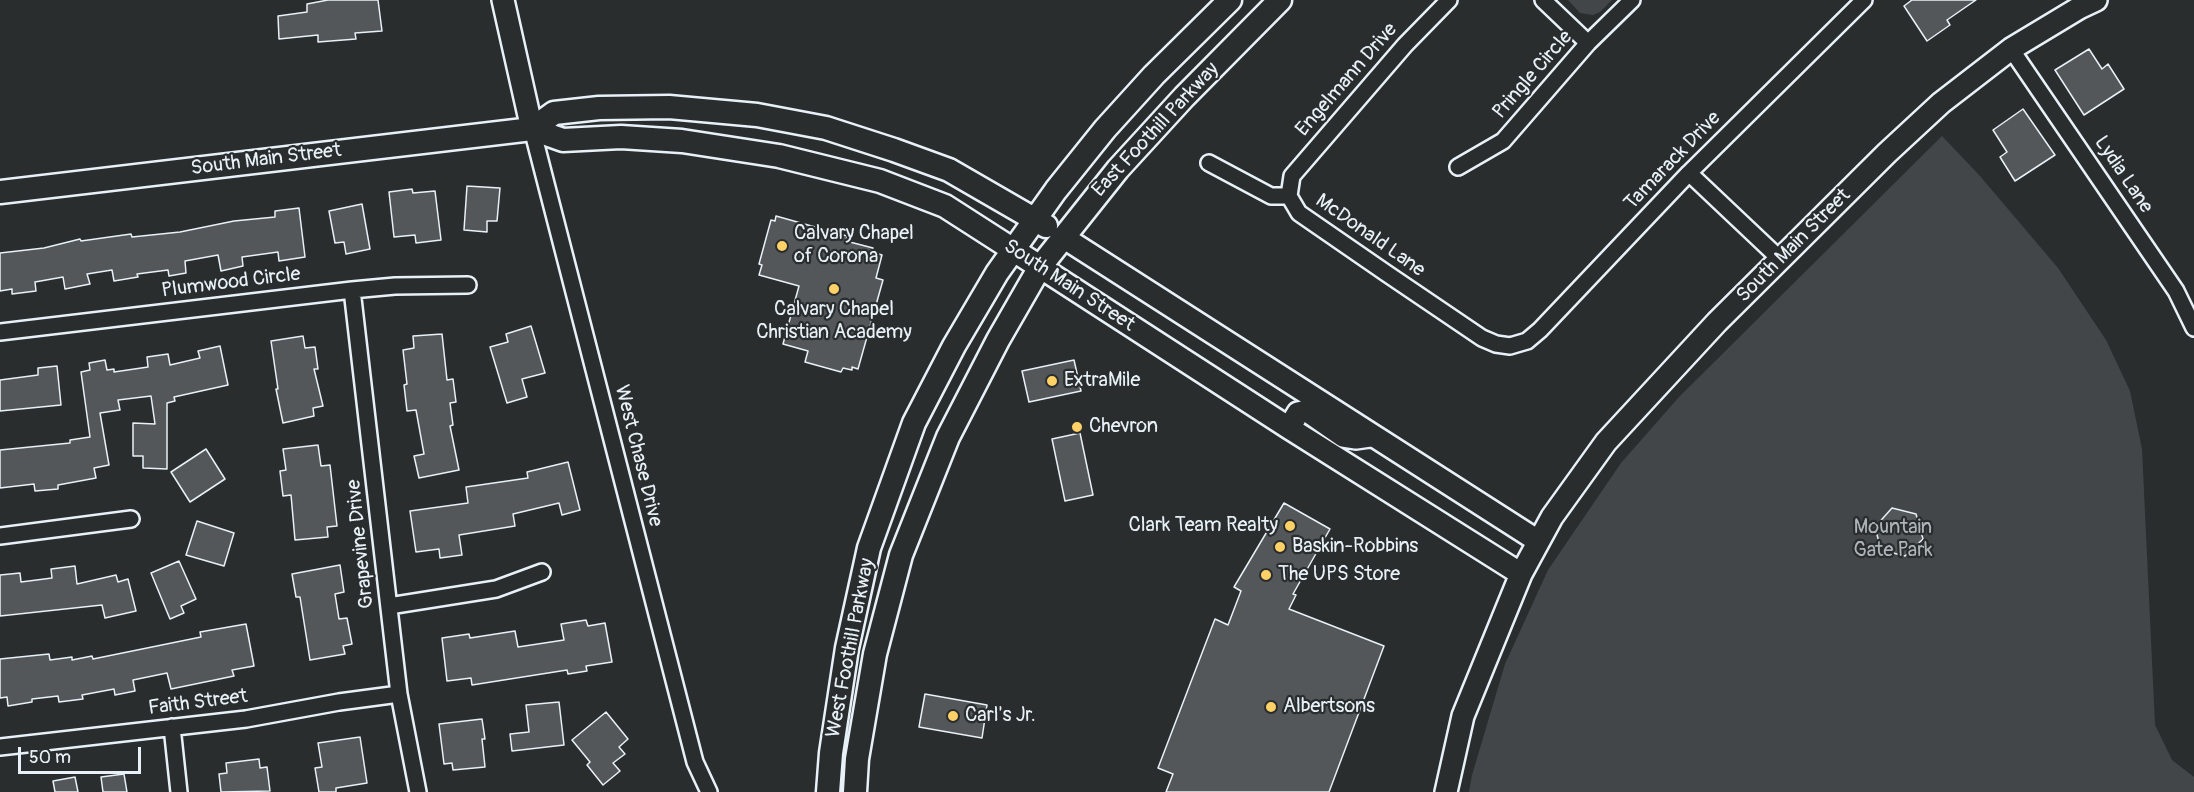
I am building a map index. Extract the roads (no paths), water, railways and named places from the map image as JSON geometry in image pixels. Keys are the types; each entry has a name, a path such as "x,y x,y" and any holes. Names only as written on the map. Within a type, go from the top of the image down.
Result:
{"main road":[{"path":"503,0 532,129"},
{"name":"East Foothill Parkway","path":"1014,250 1089,145 1154,75 1230,0"},
{"name":"East Foothill Parkway","path":"1040,267 1125,161 1184,97 1280,0"},
{"name":"South Main Street","path":"0,192 532,129 563,140 621,137 682,141 779,156 826,167 880,182 945,206 1289,428 1521,573 1552,517 1606,442 1717,322 1933,110 2011,49 2096,0"},
{"name":"South Main Street","path":"532,129 554,113 599,108 669,107 757,115 826,128 949,170 1035,219 1538,541"},
{"name":"West Foothill Parkway","path":"828,792 831,753 847,648 870,548 890,485 914,423 954,346 1014,250"},
{"name":"West Foothill Parkway","path":"855,792 857,759 875,654 902,555 948,437 998,340 1040,267"},
{"path":"1289,428 1298,413 1307,411 1343,436 1356,438 1371,436"},
{"path":"1446,792 1463,716 1521,573"}],"street":[{"name":"Engelmann Drive","path":"1289,196 1292,176 1405,45 1449,0"},
{"path":"1543,0 1588,44"},
{"name":"Pringle Circle","path":"1458,167 1503,141 1588,44 1632,0"},
{"name":"Tamarack Drive","path":"1510,346 1527,341 1540,330 1689,173 1864,0"},
{"name":"Lydia Lane","path":"2011,49 2176,291 2194,328"},
{"name":"West Chase Drive","path":"532,129 695,762 709,792"},
{"name":"McDonald Lane","path":"1209,163 1271,196 1289,196 1299,213 1396,280 1482,338 1496,344 1510,346"},
{"path":"1689,173 1781,260"},
{"name":"Plumwood Circle","path":"0,332 352,290 395,286 468,285"},
{"name":"Grapevine Drive","path":"352,290 399,694 418,792"},
{"path":"0,536 131,519"},
{"path":"389,606 496,589 542,572"},
{"name":"Faith Street","path":"0,747 246,719 399,694"},
{"path":"172,727 179,792"}],"place":[{"name":"Calvary Chapel of Corona","path":"782,246"},
{"name":"Calvary Chapel Christian Academy","path":"834,289"},
{"name":"ExtraMile","path":"1052,381"},
{"name":"Chevron","path":"1077,427"},
{"name":"Clark Team Realty","path":"1290,526"},
{"name":"Baskin-Robbins","path":"1280,547"},
{"name":"The UPS Store","path":"1266,575"},
{"name":"Albertsons","path":"1271,707"},
{"name":"Carl's Jr.","path":"953,716"}],"park label":[{"name":"Mountain Gate Park","path":"1893,540"}]}
